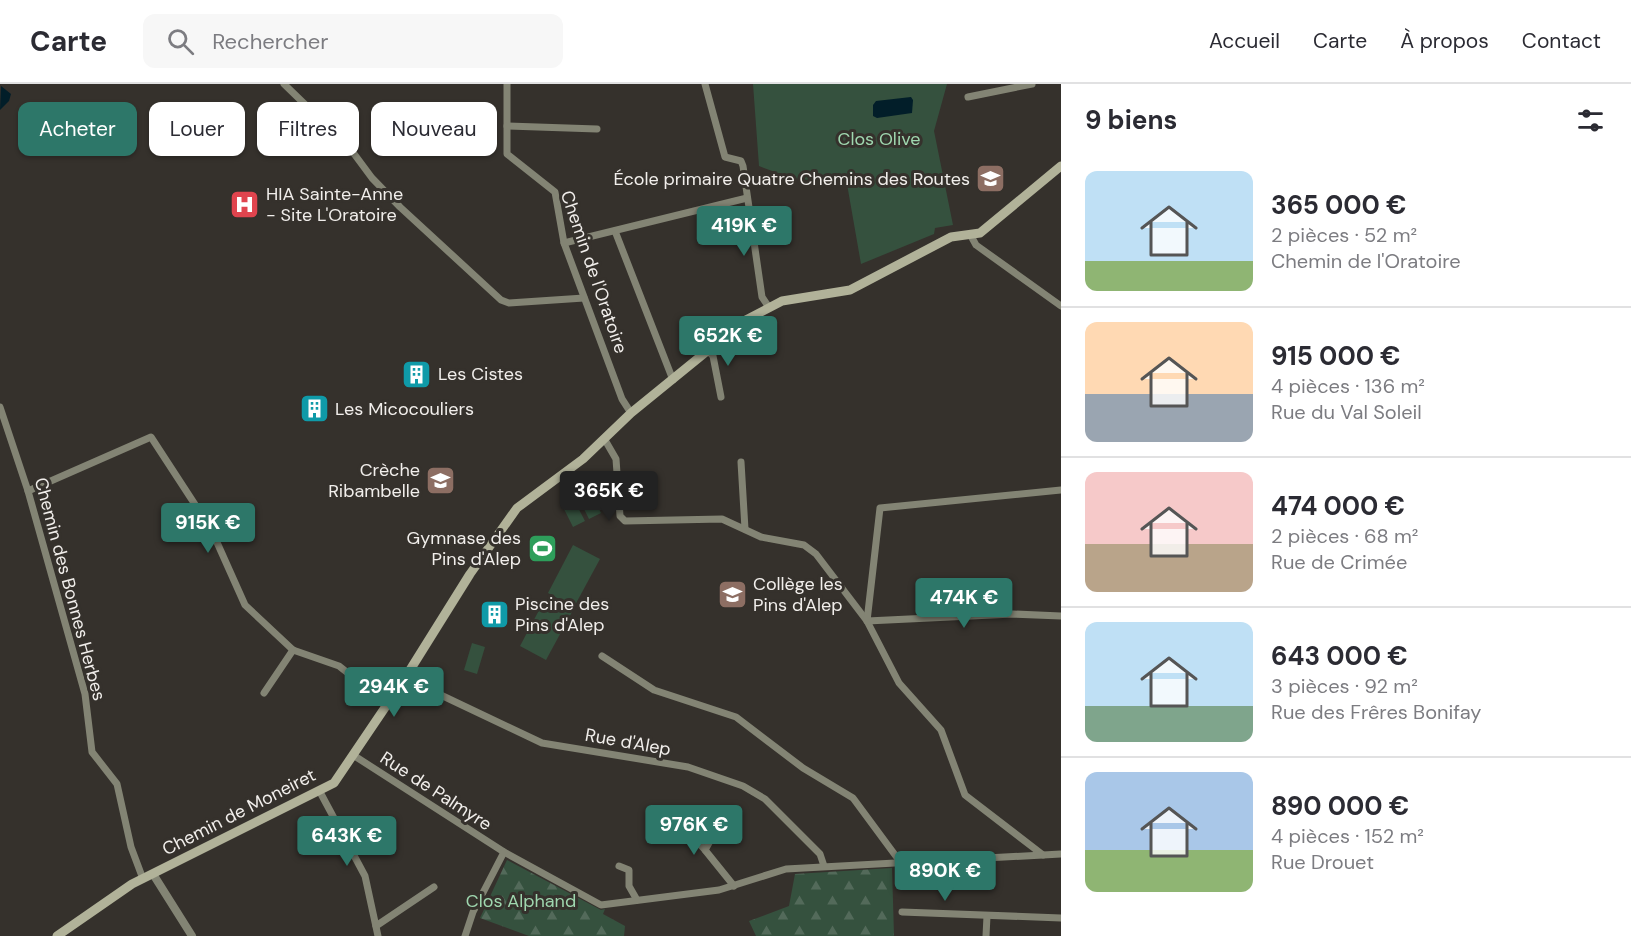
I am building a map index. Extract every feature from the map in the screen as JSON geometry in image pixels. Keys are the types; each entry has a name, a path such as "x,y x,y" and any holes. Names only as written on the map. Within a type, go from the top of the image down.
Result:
{"main road":[{"path":"971,236 980,233 1061,166"},
{"name":"Chemin de Moneiret","path":"57,936 143,879 320,792 340,776 442,619 457,603 486,553 517,508 605,440 631,413 744,321 768,306 782,301 849,290 951,237 971,236"}],"street":[{"path":"284,84 349,147 372,178 400,207 501,300 509,303 584,298"},
{"name":"Chemin de l'Oratoire","path":"507,84 507,154 555,192 564,243 622,399 631,413"},
{"path":"705,84 725,157 741,161 743,166 762,297 768,306"},
{"path":"987,84 989,93"},
{"path":"968,97 1032,84"},
{"path":"507,126 597,129"},
{"path":"564,243 747,198"},
{"path":"615,231 674,380"},
{"path":"971,236 976,244 1061,306"},
{"path":"708,351 713,356 721,397"},
{"name":"Chemin des Bonnes Herbes","path":"0,407 28,491 85,694 90,744 95,756 117,784 131,847 143,879"},
{"path":"28,491 151,436 211,529 245,606 293,650 339,666 387,704"},
{"path":"605,440 616,459 620,516 625,521 722,519 761,537 804,545 816,554 867,621 899,683 941,730 965,795 1043,855 1061,854"},
{"path":"741,462 745,529"},
{"path":"867,621 880,508 1061,490"},
{"path":"867,621 1013,614 1061,616"},
{"path":"264,693 293,650"},
{"path":"602,656 654,690 736,717 803,768 853,798 901,863"},
{"name":"Rue d'Alep","path":"405,678 542,743 688,768 743,786 773,807 820,854 824,866"},
{"name":"Rue de Palmyre","path":"353,755 504,852 602,905 719,890 786,869 1043,855"},
{"path":"320,792 365,876 378,936"},
{"path":"705,850 723,818"},
{"path":"694,838 734,886"},
{"path":"465,936 473,912 504,852"},
{"path":"619,866 629,870 628,886 637,900"},
{"path":"153,874 192,936"},
{"path":"376,926 434,887"},
{"path":"902,912 1061,918"},
{"path":"986,936 987,916"}],"green space":[{"name":"Clos Olive","path":"753,84 947,84 934,131 953,225 935,228 934,234 861,264 847,184 791,178 759,166"},
{"path":"588,487 601,513 589,519 576,493"},
{"path":"572,496 585,521 573,527 560,501"},
{"path":"573,545 600,559 574,607 548,593"},
{"path":"545,599 572,612 546,660 520,646"},
{"path":"472,643 485,647 477,674 464,670"},
{"name":"Clos Alphand","path":"507,860 601,910 605,909 603,914 625,926 624,936 529,936 480,918"},
{"path":"892,868 894,936 756,936 749,921 789,906 795,874"}],"water":[{"path":"1,86 11,94 9,101 0,110"},
{"path":"911,97 913,100 912,113 877,118 873,116 873,105 876,101"}],"place":[{"name":"École primaire Quatre Chemins des Routes","path":"991,179"},
{"name":"HIA Sainte-Anne - Site L'Oratoire","path":"245,204"},
{"name":"Les Cistes","path":"417,374"},
{"name":"Les Micocouliers","path":"314,409"},
{"name":"Crèche Ribambelle","path":"441,480"},
{"name":"Gymnase des Pins d'Alep","path":"542,548"},
{"name":"Collège les Pins d'Alep","path":"732,594"},
{"name":"Piscine des Pins d'Alep","path":"494,614"}]}
